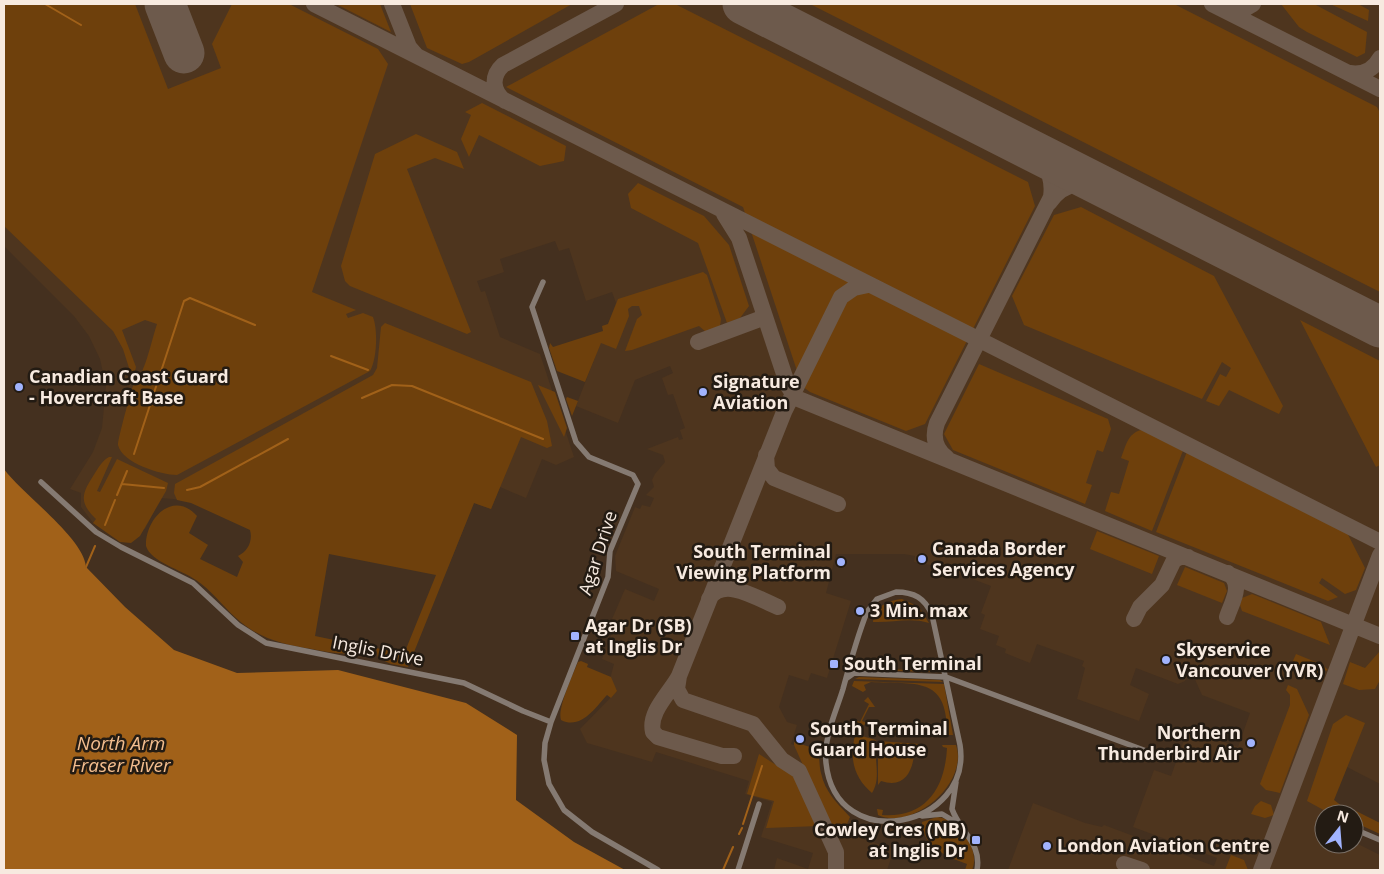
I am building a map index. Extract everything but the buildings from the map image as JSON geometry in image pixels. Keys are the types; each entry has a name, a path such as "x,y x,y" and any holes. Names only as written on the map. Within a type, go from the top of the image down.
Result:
{"street":[{"name":"Agar Drive","path":"543,282 533,302 533,309 576,442 589,457 633,476 638,484 609,556 608,578 551,722"},
{"name":"Inglis Drive","path":"41,482 96,532 120,547 192,583 238,625 266,643 464,682 523,711 551,722"},
{"path":"962,826 942,814 889,823 868,820 851,810 834,789 827,770 826,753 845,681 869,608 880,597 896,592 917,596 929,609 935,622 961,751 951,805 953,813 972,839 977,850 977,870"},
{"path":"845,681 848,676 854,673 946,678 1149,752"},
{"path":"551,722 545,743 544,760 549,784 558,802 582,825 658,870"},
{"path":"915,818 942,799 959,770"},
{"path":"738,870 760,804"},
{"path":"1364,833 1380,840"}],"shaded area":[{"path":"4,4 1380,4 1380,784 1347,767 1331,804 1314,804 1314,854 1364,854 1364,847 1380,855 1380,870 1008,870 1033,803 1085,823 1102,827 1104,825 1214,866 1217,858 1133,827 1154,770 1171,776 1188,729 1238,747 1250,713 1202,695 1193,675 1188,674 1185,681 1178,684 1136,668 1130,685 1149,694 1139,721 1077,699 1085,668 1082,666 1084,661 1037,644 1030,663 1005,653 1006,649 996,645 999,636 980,629 985,615 981,613 991,586 941,567 914,562 915,556 904,554 836,554 826,593 851,601 827,678 811,673 808,681 789,675 779,707 787,722 797,725 791,744 814,752 823,787 842,813 862,829 860,838 894,849 887,870 774,870 777,858 808,869 813,853 761,837 772,802 745,794 749,781 656,752 652,762 587,743 580,729 617,691 610,679 614,664 602,659 614,628 609,626 625,589 654,601 659,589 616,571 615,556 635,507 640,509 642,505 650,507 654,498 646,495 654,487 652,480 665,462 663,455 647,449 678,437 679,440 683,439 680,430 685,428 673,394 668,395 662,378 673,373 670,366 635,380 618,423 576,406 616,303 612,292 586,301 569,248 559,251 555,241 500,259 504,272 477,281 481,292 485,291 500,337 540,354 574,457 556,465 542,459 526,498 500,487 491,509 474,503 447,570 185,500 161,498 145,529 94,524 81,507 81,493 70,489 93,452 102,428 106,386 100,359 89,336 74,316 4,246"},
{"path":"4,4 135,4 168,89 221,68 212,44 232,4 289,4 378,49 388,64 312,292 356,310 346,314 348,318 363,313 373,317 376,329 376,344 370,371 177,475 143,467 121,451 118,445 127,406 133,386 147,358 157,324 145,320 122,330 136,367 135,371 130,371 123,349 113,331 4,226"},
{"path":"336,4 380,4 391,32"},
{"path":"410,4 572,4 469,62 462,64 427,48"},
{"path":"659,4 675,4 1028,182 1035,206 925,424 906,431 810,392 802,386 743,207 506,87"},
{"path":"810,4 1174,4 1377,107 1380,113 1380,292"},
{"path":"1281,4 1314,4 1367,32 1365,53 1357,57 1307,32 1299,27"},
{"path":"1330,4 1358,4 1369,10 1368,21"},
{"path":"482,103 566,146 564,161 540,166 479,135 469,157 461,139 471,115 465,112"},
{"path":"416,134 457,152 464,169 435,158 407,169 471,332 467,334 350,286 345,281 341,266 375,154"},
{"path":"638,183 704,216 729,245 749,306 740,318 727,323 698,243 631,208 628,194"},
{"path":"1081,207 1214,276 1283,406 1279,414 1229,390 1219,406 1206,401 1220,374 1226,377 1231,368 1222,362 1202,399 1024,325 1012,296 1054,215"},
{"path":"703,272 707,275 721,319 720,326 706,332 699,326 625,351 637,319 642,315 639,306 632,306 628,309 629,316 616,349 601,343 585,382 557,371 549,348 550,343 553,347 603,331 602,326 608,324 618,299"},
{"path":"1300,320 1380,361 1380,465 1376,467"},
{"path":"385,323 531,382 547,421 552,446 547,448 521,437 491,509 474,503 408,667 391,664 378,658 376,648 404,654 436,575 329,554 315,636 363,646 358,653 335,653 281,643 252,630 235,617 201,584 154,557 146,546 150,526 162,511 170,507 188,508 197,516 189,533 208,545 200,559 237,577 243,562 238,556 249,545 251,538 250,530 191,503 177,500 174,493 175,484 373,375 377,368 381,327"},
{"path":"979,364 1108,419 1111,429 1103,452 1097,450 1086,483 1092,485 1085,504 953,450 944,434"},
{"path":"538,385 555,392 567,428 564,437"},
{"path":"567,397 578,401 572,416 566,399"},
{"path":"1141,430 1184,448 1152,531 1105,511 1111,492 1119,494 1129,461 1121,458 1126,445 1133,434"},
{"path":"1188,449 1336,511 1365,568 1356,590 1345,594 1322,578 1319,583 1338,597 1328,601 1156,532"},
{"path":"112,457 97,491 100,492 117,459 168,483 166,491 140,536 131,543 120,542 93,523 96,519 84,502 87,486 104,460"},
{"path":"1097,531 1159,556 1152,574 1090,549"},
{"path":"1185,567 1224,583 1227,591 1222,603 1177,585"},
{"path":"1252,594 1321,622 1330,645 1242,611 1240,605 1242,598"},
{"path":"902,599 919,607 929,623 908,620 873,622 879,608 892,601"},
{"path":"1380,651 1380,680 1375,689 1359,690 1343,684 1350,662 1365,668"},
{"path":"1296,654 1323,665 1328,670 1317,673 1292,663"},
{"path":"581,661 588,664 587,667 611,677 617,691 611,698 607,695 581,720 568,722 561,720 561,708 578,662"},
{"path":"858,668 938,671 939,672 862,670"},
{"path":"859,677 940,680 943,682 855,679"},
{"path":"854,681 944,684 953,735 942,735 947,732 946,714 935,692 926,687 914,684 871,682 864,685 866,690 863,692 852,686"},
{"path":"1288,685 1297,689 1309,715 1280,793 1266,790 1260,784 1290,705 1290,695 1286,690"},
{"path":"868,697 875,707 869,707 862,721 867,723 862,726 855,724 855,720 860,722 869,704 864,701"},
{"path":"1346,715 1365,723 1334,800 1339,804 1314,805 1307,801 1333,724"},
{"path":"880,726 882,731 915,732 915,728 920,732 917,734 879,731"},
{"path":"851,733 876,740 877,774 872,793 861,781 854,767 853,744 855,736"},
{"path":"878,741 920,744 915,746 913,761 908,774 898,782 881,781 878,785"},
{"path":"794,742 810,747 818,752 820,770 825,786 850,817 843,833 836,834 832,830"},
{"path":"942,745 956,745 958,760 954,774 946,788 935,800 921,810 907,816 892,818 878,815 877,809 883,810 882,815 898,815 911,811 931,797 942,775 945,762 947,748"},
{"path":"759,754 776,765 799,775 819,826 766,828 774,801 747,794"},
{"path":"1261,801 1271,805 1274,815 1265,818 1251,814 1255,806"},
{"path":"1364,815 1380,823 1380,834 1364,827"},
{"path":"937,817 953,823 966,836 973,853 974,862 972,870 965,870 967,864 937,850 926,838 922,822"},
{"path":"1231,855 1244,860 1248,870 1225,870"}],"water":[{"name":"North Arm Fraser River","path":"4,469 75,543 83,556 86,567 125,607 174,650 237,673 338,670 466,703 517,735 516,800 574,842 625,870 4,870"}],"waterway":[{"path":"45,4 81,25"},
{"path":"134,454 184,301 190,298 255,325"},
{"path":"331,356 368,370"},
{"path":"362,398 392,385 412,386 543,439"},
{"path":"187,490 200,487 288,439"},
{"path":"117,495 127,471"},
{"path":"122,484 164,488"},
{"path":"105,525 115,500"},
{"path":"86,567 95,546"},
{"path":"743,824 762,766"},
{"path":"739,834 742,828"},
{"path":"723,870 733,847"}],"taxiway":[{"path":"314,4 1380,542"},
{"path":"392,4 409,47 416,55"},
{"path":"505,101 495,88 496,74 503,65 616,4"},
{"path":"1212,4 1380,89"},
{"path":"1225,10 1241,11 1253,4"},
{"path":"1350,73 1368,70 1380,58"},
{"path":"947,458 937,447 935,438 937,423 1051,197 1052,187 1044,164 1033,153 1018,143"},
{"path":"1049,203 1063,189 1078,184 1087,184 1114,192"},
{"path":"724,214 739,238 788,386 796,398 1380,636"},
{"path":"734,756 722,756 658,737 653,732 654,717 679,676 784,412 841,297 854,288 868,285"},
{"path":"698,342 765,317"},
{"path":"766,455 767,469 774,478 838,504"},
{"path":"1261,870 1380,555"},
{"path":"1134,619 1140,607 1162,585 1174,560 1180,557 1188,557"},
{"path":"1227,617 1236,588 1233,577 1228,573"},
{"path":"709,599 715,592 723,589 732,589 742,591 778,607"},
{"path":"679,676 677,689 683,700 753,724 782,760 799,771 836,852 836,870"},
{"path":"1124,864 1142,870"}],"runway":[{"path":"165,4 184,53"},
{"path":"743,4 1380,327"}],"place":[{"name":"Canadian Coast Guard - Hovercraft Base","path":"19,387"},
{"name":"Signature Aviation","path":"703,392"},
{"name":"Canada Border Services Agency","path":"922,559"},
{"name":"South Terminal Viewing Platform","path":"841,562"},
{"name":"3 Min. max","path":"860,611"},
{"name":"Agar Dr (SB) at Inglis Dr","path":"575,636"},
{"name":"Skyservice Vancouver (YVR)","path":"1166,660"},
{"name":"South Terminal","path":"834,664"},
{"name":"South Terminal Guard House","path":"800,739"},
{"name":"Northern Thunderbird Air","path":"1251,743"},
{"name":"Cowley Cres (NB) at Inglis Dr","path":"976,840"},
{"name":"London Aviation Centre","path":"1047,846"}]}
